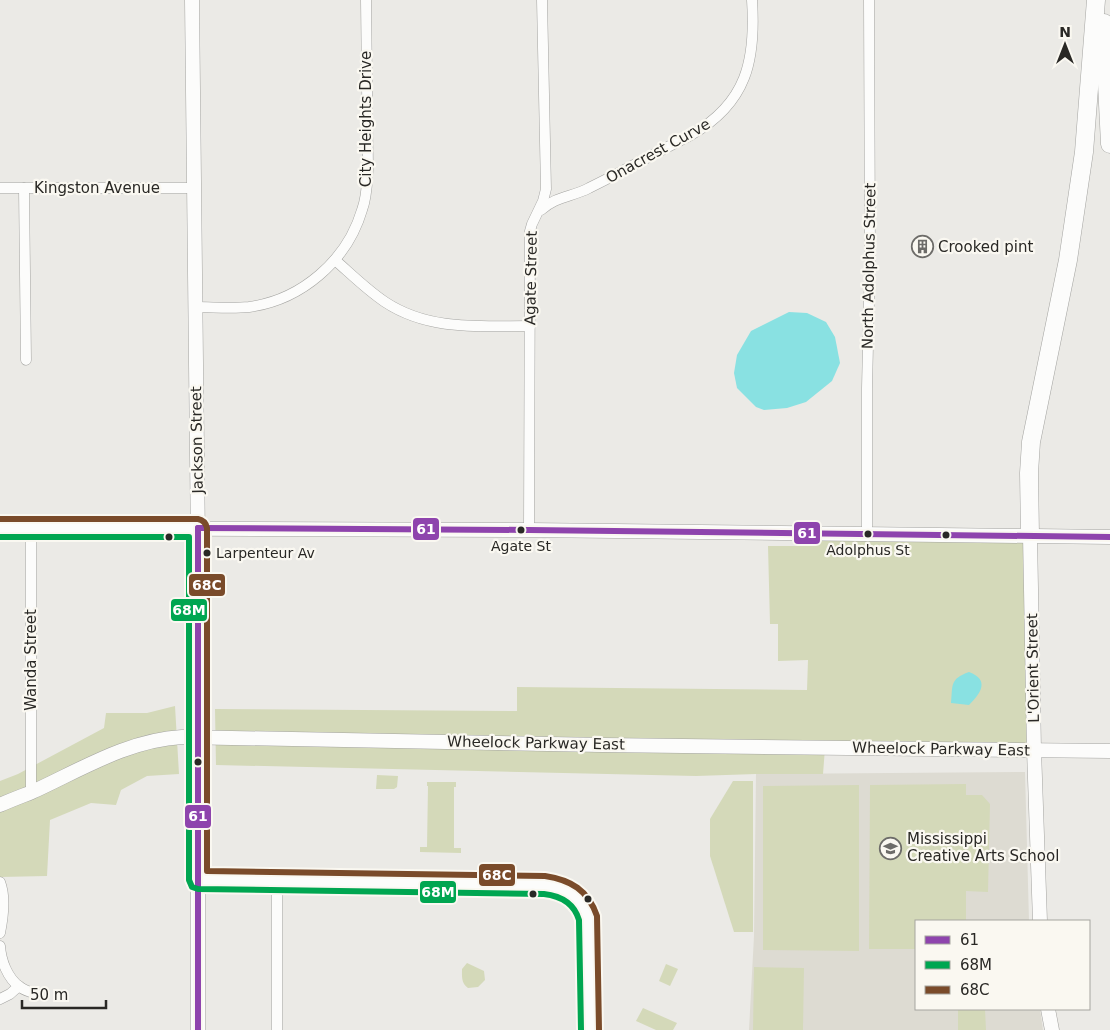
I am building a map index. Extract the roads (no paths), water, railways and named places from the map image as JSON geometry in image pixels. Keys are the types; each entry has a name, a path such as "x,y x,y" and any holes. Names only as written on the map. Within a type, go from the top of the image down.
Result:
{"highway":[{"path":"1030,535 1028,472 1031,442 1068,260 1084,152 1096,0"},
{"path":"1102,0 1110,144"}],"street":[{"name":"Jackson Street","path":"192,0 198,528 198,1030"},
{"name":"City Heights Drive","path":"335,260 346,246 356,228 363,210 367,190 366,0"},
{"name":"Agate Street","path":"529,530 530,231 546,189 542,0"},
{"name":"Onacrest Curve","path":"538,212 554,200 587,190 705,127 718,116 729,105 740,88 748,69 752,53 752,0"},
{"name":"North Adolphus Street","path":"867,533 870,258 869,0"},
{"name":"Kingston Avenue","path":"0,188 194,188"},
{"path":"24,188 26,360"},
{"path":"195,307 249,307 287,296 304,287 335,260 385,302 403,312 422,319 459,326 530,326"},
{"path":"0,528 529,530 1110,536"},
{"name":"Wanda Street","path":"30,528 31,792"},
{"name":"L'Orient Street","path":"1030,535 1034,750 1040,920"},
{"name":"Wheelock Parkway East","path":"0,804 31,792 102,758 141,744 170,738 1097,751"},
{"path":"198,880 545,885 560,888 576,897 582,904 588,918 590,1030"},
{"path":"0,882 3,908 0,933"},
{"path":"277,882 277,1030"},
{"path":"0,946 6,969 19,986 35,993"},
{"path":"0,999 10,994 19,986"},
{"path":"1048,1010 1052,1030"}],"water":[{"path":"789,312 807,313 826,322 835,337 840,363 832,381 806,402 787,408 764,410 756,407 737,388 734,373 737,355 751,331"},
{"path":"969,672 980,679 980,691 969,705 951,703 952,688 955,680"}],"place":[{"name":"Crooked pint","path":"922,247"},
{"name":"Agate St","path":"521,530"},
{"name":"Adolphus St","path":"868,534"},
{"name":"Larpenteur Av","path":"207,553"},
{"name":"Mississippi Creative Arts School","path":"891,848"}]}
